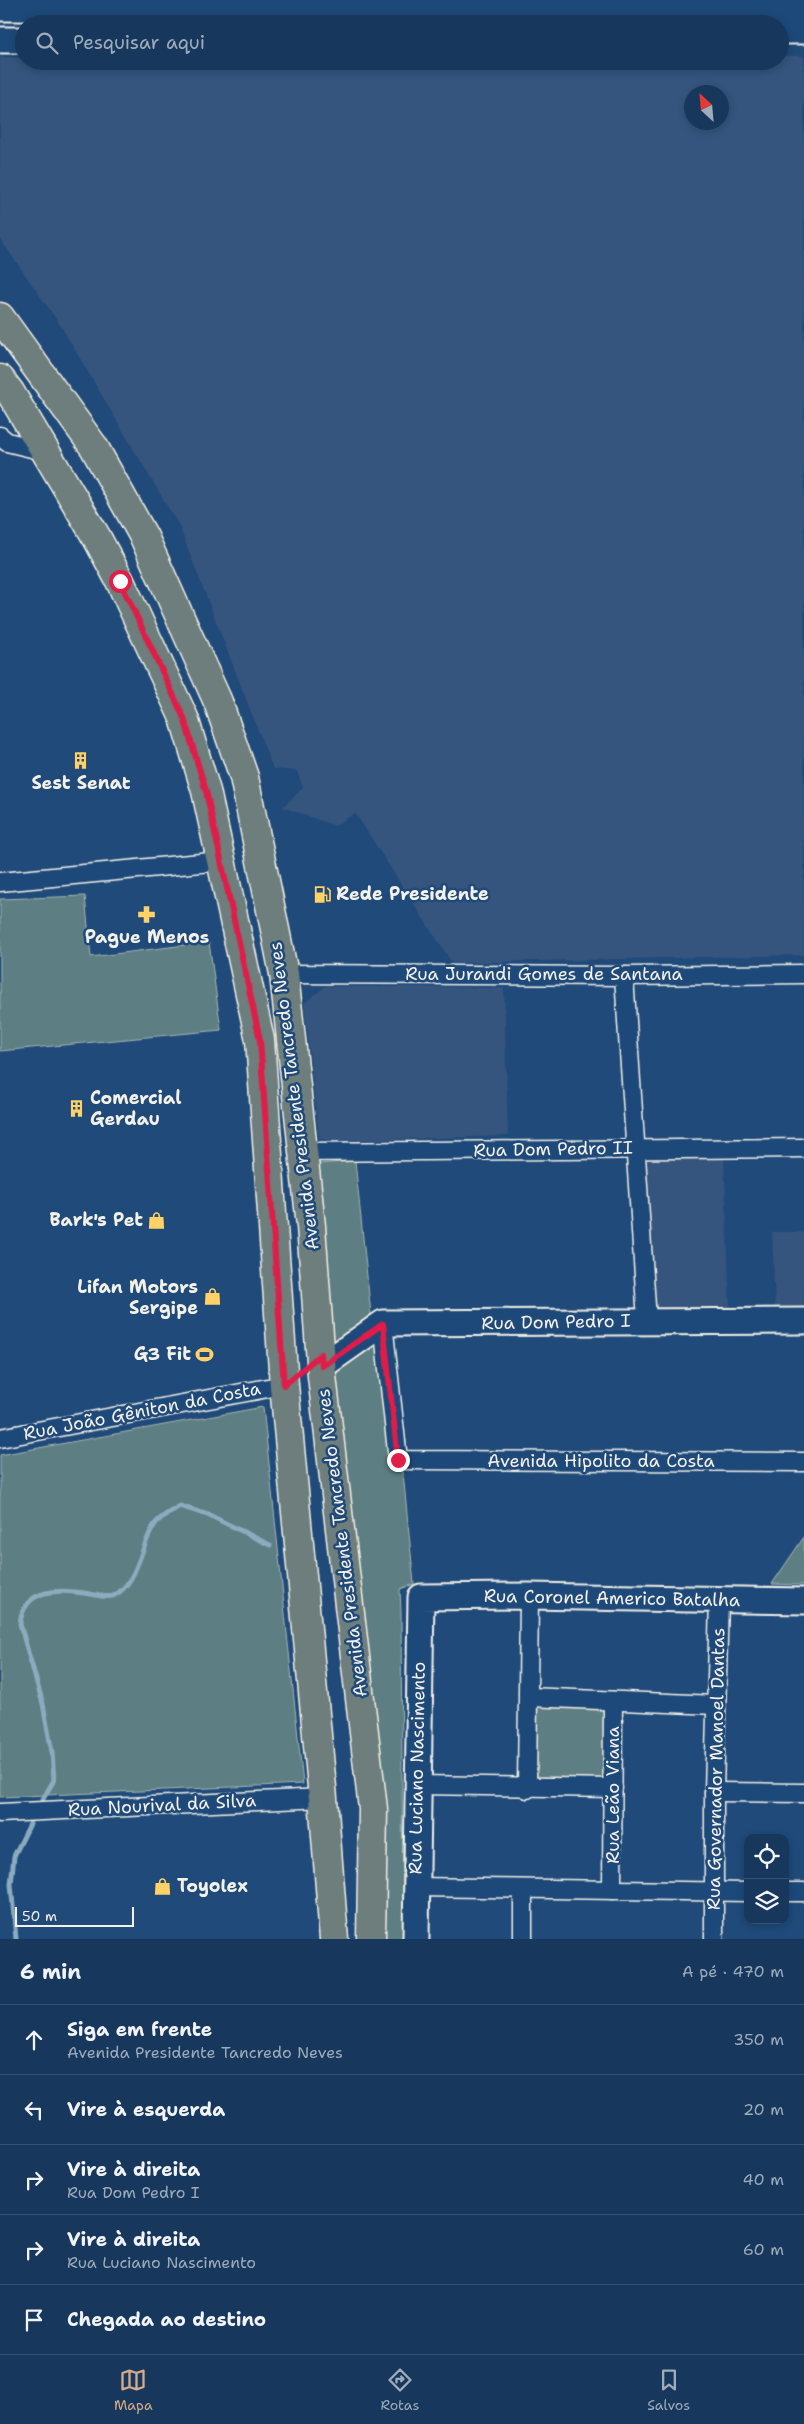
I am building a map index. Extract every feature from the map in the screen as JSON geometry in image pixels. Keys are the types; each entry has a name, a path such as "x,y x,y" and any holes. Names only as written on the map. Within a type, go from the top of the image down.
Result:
{"main road":[{"name":"Avenida Presidente Tancredo Neves","path":"0,317 94,448 144,537 218,702 244,777 284,974 311,1226 321,1360 372,1810 372,1939"},
{"name":"Avenida Presidente Tancredo Neves","path":"0,379 10,392 97,538 120,581 184,718 206,791 222,861 260,1040 285,1393 324,1798 334,1939"},
{"path":"285,1393 321,1360"}],"street":[{"path":"0,8 224,4 804,10"},
{"path":"789,31 804,31"},
{"path":"0,40 15,40"},
{"path":"0,436 7,442 44,451"},
{"path":"0,882 222,861"},
{"name":"Rua Jurandi Gomes de Santana","path":"284,974 624,976 804,974"},
{"path":"624,976 647,1320"},
{"name":"Rua Dom Pedro II","path":"302,1152 804,1148"},
{"name":"Rua Dom Pedro I","path":"383,1324 647,1320 804,1321"},
{"path":"321,1360 383,1324"},
{"name":"Avenida Hipolito da Costa","path":"383,1324 398,1460 804,1462"},
{"name":"Rua João Gêniton da Costa","path":"0,1438 285,1393"},
{"path":"527,1788 529,1596"},
{"name":"Rua Coronel Americo Batalha","path":"421,1597 529,1596 804,1601"},
{"name":"Rua Luciano Nascimento","path":"416,1939 421,1597"},
{"name":"Rua Governador Manoel Dantas","path":"714,1939 715,1704 719,1600"},
{"path":"529,1697 715,1704"},
{"name":"Rua Leão Viana","path":"612,1890 613,1701"},
{"path":"418,1785 613,1788"},
{"path":"714,1792 804,1793"},
{"name":"Rua Nourival da Silva","path":"0,1813 324,1798"},
{"path":"416,1888 744,1892"},
{"path":"523,1889 523,1939"},
{"path":"789,1892 804,1892"}],"shaded area":[{"path":"789,56 804,56 804,955 452,963 355,813 335,826 283,807 303,788 297,771 273,769 179,526 59,323 0,239 0,57 15,58 15,70 789,70"},
{"path":"326,986 504,988 508,1136 330,1141 319,1138 304,1003"},
{"path":"724,1155 730,1308 654,1310 643,1159"},
{"path":"772,1232 804,1232 804,1307 775,1308"}],"green space":[{"path":"85,896 91,957 209,942 221,1030 0,1051 0,899"},
{"path":"355,1161 372,1324 333,1350 319,1164"},
{"path":"376,1334 392,1465 403,1473 414,1584 400,1589 403,1939 383,1939 333,1364"},
{"path":"263,1407 303,1784 0,1797 0,1455"},
{"path":"804,1537 804,1585 772,1584"},
{"path":"536,1706 610,1707 608,1787 534,1786"}],"waterway":[{"path":"43,1799 54,1780 52,1752 43,1704 20,1624 23,1612 29,1603 36,1596 56,1591 79,1592 105,1597 113,1596 128,1583 157,1521 180,1506 211,1516 270,1545"},
{"path":"16,1939 11,1884 14,1856 30,1824"}],"place":[{"name":"Sest Senat","path":"81,760"},
{"name":"Rede Presidente","path":"322,894"},
{"name":"Pague Menos","path":"147,914"},
{"name":"Comercial Gerdau","path":"76,1108"},
{"name":"Bark's Pet","path":"157,1220"},
{"name":"Lifan Motors Sergipe","path":"212,1297"},
{"name":"G3 Fit","path":"205,1354"},
{"name":"Toyolex","path":"163,1886"}],"route":[{"path":"120,581 184,718 206,791 260,1040 284,1385 321,1354 322,1366 383,1324 398,1460"}]}
